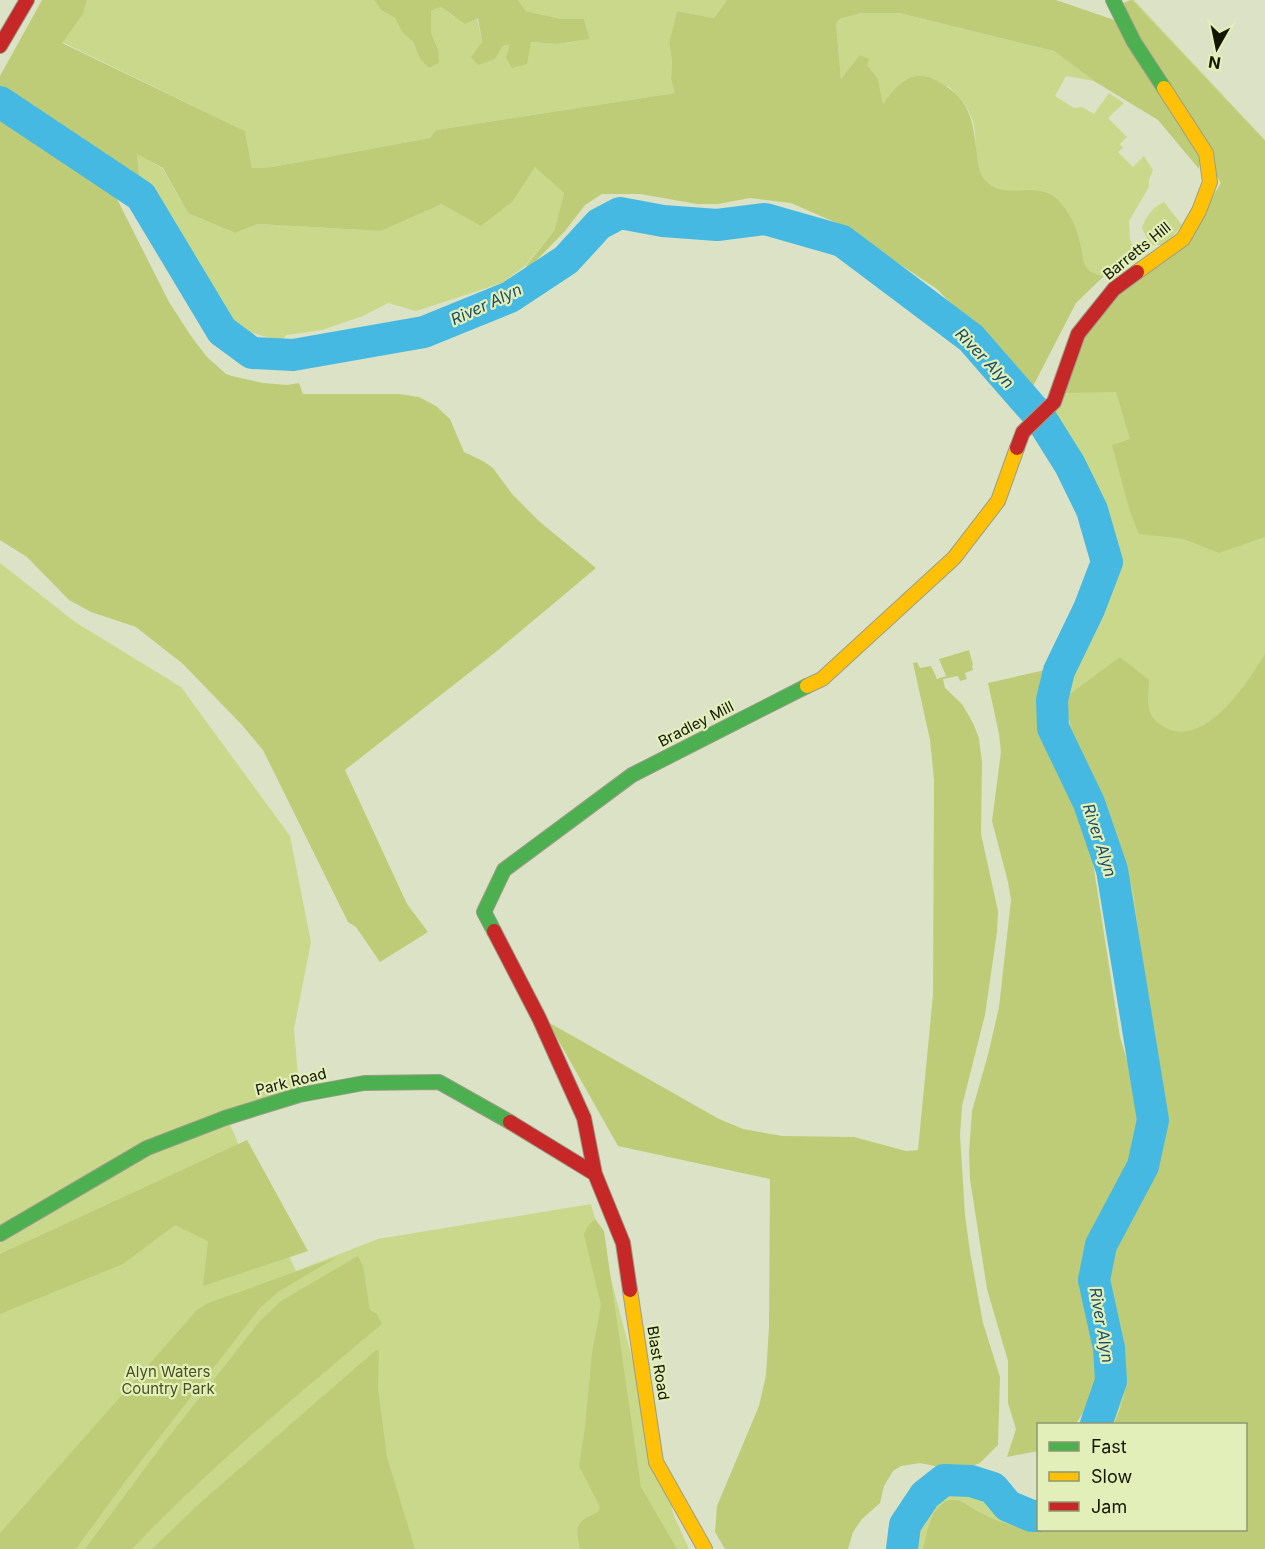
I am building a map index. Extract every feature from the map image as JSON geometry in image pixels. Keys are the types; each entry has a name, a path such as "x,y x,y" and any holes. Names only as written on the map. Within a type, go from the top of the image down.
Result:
{"street":[{"path":"0,46 27,0"},
{"name":"Barretts Hill","path":"1078,334 1114,290 1183,239 1199,211 1210,182 1206,153 1134,42 1113,0"},
{"name":"Bradley Mill","path":"595,1174 584,1118 539,1018 484,912 504,870 632,775 822,679 954,558 998,501 1023,432 1054,402 1078,334"},
{"name":"Park Road","path":"0,1234 147,1148 225,1118 299,1095 364,1083 439,1082 518,1126 595,1174"},
{"name":"Blast Road","path":"595,1174 623,1243 656,1462 705,1549"}],"green space":[{"path":"42,0 87,0 83,14 62,43 245,131 252,168 272,167 430,138 436,130 675,93 671,79 672,61 669,43 677,11 714,18 727,0 1056,0 1120,22 1201,154 1199,169 1158,120 1094,81 1054,51 899,13 861,13 840,19 836,23 841,79 860,55 869,59 867,65 878,79 883,104 893,91 911,77 926,77 947,87 956,94 968,110 974,130 979,168 985,180 1001,189 1042,191 1058,200 1076,228 1084,264 1090,271 1104,276 1076,303 1030,392 993,347 937,289 839,224 791,203 750,198 718,204 697,204 640,194 602,194 585,205 565,231 529,268 526,266 554,231 564,193 535,167 513,201 481,226 442,204 381,231 258,224 235,233 188,213 163,168 137,154 140,182 0,89 0,76"},
{"path":"87,0 374,0 381,10 395,18 402,32 413,42 420,59 438,49 431,33 431,11 441,7 454,17 477,18 482,42 471,57 478,64 495,59 503,46 510,43 557,44 590,39 584,19 561,19 526,11 518,0 727,0 714,18 677,11 669,43 672,61 671,79 675,93 436,130 430,138 272,167 252,168 245,131 62,42 83,14"},
{"path":"374,0 518,0 526,11 561,19 584,19 590,39 557,44 531,42 527,64 512,68 506,58 510,44 503,46 495,59 478,65 471,57 482,42 478,18 465,24 441,7 431,11 431,33 438,49 439,63 429,68 420,59 413,42 402,32 395,18 381,10"},
{"path":"1132,0 1265,141 1265,537 1219,553 1184,539 1139,534 1130,512 1112,445 1130,439 1116,392 1063,393 1081,335 1114,289 1186,241 1221,183 1119,5"},
{"path":"1134,0 1265,140 1265,1549 902,1549 905,1525 925,1495 944,1480 971,1481 993,1488 1008,1506 1037,1516 1037,1531 1247,1531 1247,1423 1095,1423 1111,1381 1108,1346 1094,1280 1101,1245 1143,1166 1153,1120 1112,870 1089,803 1053,728 1052,700 1059,671 1089,609 1106,562 1092,510 1070,465 1040,417 1186,241 1221,183 1119,5"},
{"path":"861,13 899,13 1054,51 1094,81 1066,76 1055,96 1074,108 1082,107 1094,114 1109,93 1124,103 1108,118 1127,137 1120,144 1123,148 1118,152 1133,167 1144,156 1153,170 1149,187 1129,221 1130,239 1136,257 1105,275 1091,273 1085,267 1081,257 1078,237 1072,221 1049,193 999,189 986,181 978,166 974,127 970,114 948,86 883,105 878,79 867,65 841,79 836,23 840,19"},
{"path":"0,116 67,154 115,195 169,302 207,357 226,374 263,383 287,385 299,383 303,394 399,394 419,397 436,406 450,419 464,452 493,468 512,494 540,522 596,568 497,651 345,770 407,904 428,932 380,962 356,927 348,922 263,750 242,725 183,664 136,627 91,612 69,600 27,557 0,540"},
{"path":"137,153 163,169 188,213 235,233 258,224 381,231 442,204 513,201 535,166 564,193 554,231 525,266 502,283 416,311 388,303 363,316 322,330 286,335 282,341 237,329 212,297 189,254 178,247 140,183"},
{"path":"1164,202 1182,225 1165,245 1150,245 1142,228 1150,212"},
{"name":"Alyn Waters Country Park","path":"0,563 75,622 181,687 290,836 311,942 294,1029 300,1099 230,1125 296,1271 378,1239 591,1204 674,1516 689,1549 0,1549"},
{"path":"969,650 973,670 965,673 967,679 960,681 958,676 943,679 945,688 962,704 979,738 982,763 981,834 998,911 985,1015 962,1106 960,1135 965,1215 970,1252 983,1323 1000,1377 998,1445 980,1463 973,1466 949,1469 920,1463 901,1466 893,1471 884,1486 880,1503 862,1519 853,1532 848,1549 725,1549 715,1532 717,1506 759,1406 766,1375 769,1327 770,1179 618,1146 548,1022 719,1119 743,1129 782,1136 854,1137 906,1151 918,1150 933,995 934,779 930,740 913,663 917,662 920,668 931,666 937,679 946,676 939,659"},
{"path":"1265,654 1265,1549 923,1549 934,1513 949,1500 962,1502 1007,1524 1037,1527 1037,1531 1247,1531 1247,1423 1114,1423 1124,1394 1126,1364 1123,1334 1107,1269 1111,1254 1130,1224 1148,1185 1160,1143 1163,1115 1133,891 1111,820 1071,742 1070,721 1063,712 1066,697 1120,657 1149,680 1149,708 1154,719 1166,728 1181,732 1196,729 1210,721 1237,695"},
{"path":"1045,670 1041,705 1043,729 1057,770 1089,837 1120,1037 1139,1101 1133,1164 1112,1199 1085,1275 1084,1296 1097,1370 1092,1398 1077,1423 1037,1423 1037,1451 1007,1457 1016,1429 1008,1403 1008,1361 987,1289 970,1179 969,1152 972,1111 999,1007 1011,900 992,821 1001,752 988,683"},
{"path":"247,1140 308,1251 203,1286 208,1241 175,1225 123,1264 0,1314 0,1254"},
{"path":"595,1219 604,1231 641,1487 677,1549 580,1549 579,1525 598,1512 600,1507 579,1466 592,1353 601,1305 584,1235 587,1227"},
{"path":"358,1256 363,1266 370,1310 377,1314 382,1324 222,1461 132,1549 85,1549 163,1444 260,1321 281,1301"},
{"path":"337,1257 278,1292 260,1308 124,1483 76,1549 0,1549 0,1533 197,1310 208,1303"},
{"path":"376,1350 379,1351 378,1388 387,1457 415,1549 152,1549 200,1503"}],"waterway":[{"name":"River Alyn","path":"0,102 141,196 222,331 252,353 293,355 424,332 510,297 566,260 599,224 620,213 663,221 717,225 765,219 842,241 971,338 1040,417 1070,465 1092,510 1107,562 1089,609 1059,671 1052,700 1053,728 1089,803 1112,870 1153,1120 1143,1166 1101,1245 1094,1280 1109,1348 1111,1381 1096,1423"},
{"name":"River Alyn","path":"902,1549 905,1525 925,1495 944,1480 971,1481 993,1488 1008,1506 1037,1516"}],"traffic: fast":[{"path":"1113,0 1134,42 1164,88"},
{"path":"494,931 484,912 504,870 632,775 807,686"},
{"path":"0,1234 147,1148 225,1118 299,1095 364,1083 439,1082 510,1122"}],"traffic: slow":[{"path":"1137,272 1183,239 1199,211 1210,182 1206,153 1164,88"},
{"path":"807,686 822,679 954,558 998,501 1017,448"},
{"path":"630,1290 656,1462 705,1549"}],"traffic: jam":[{"path":"0,46 27,0"},
{"path":"1017,448 1023,432 1054,402 1078,334 1114,289 1137,272"},
{"path":"494,931 539,1018 584,1118 595,1174 623,1243 630,1290"},
{"path":"510,1122 595,1174"}]}
